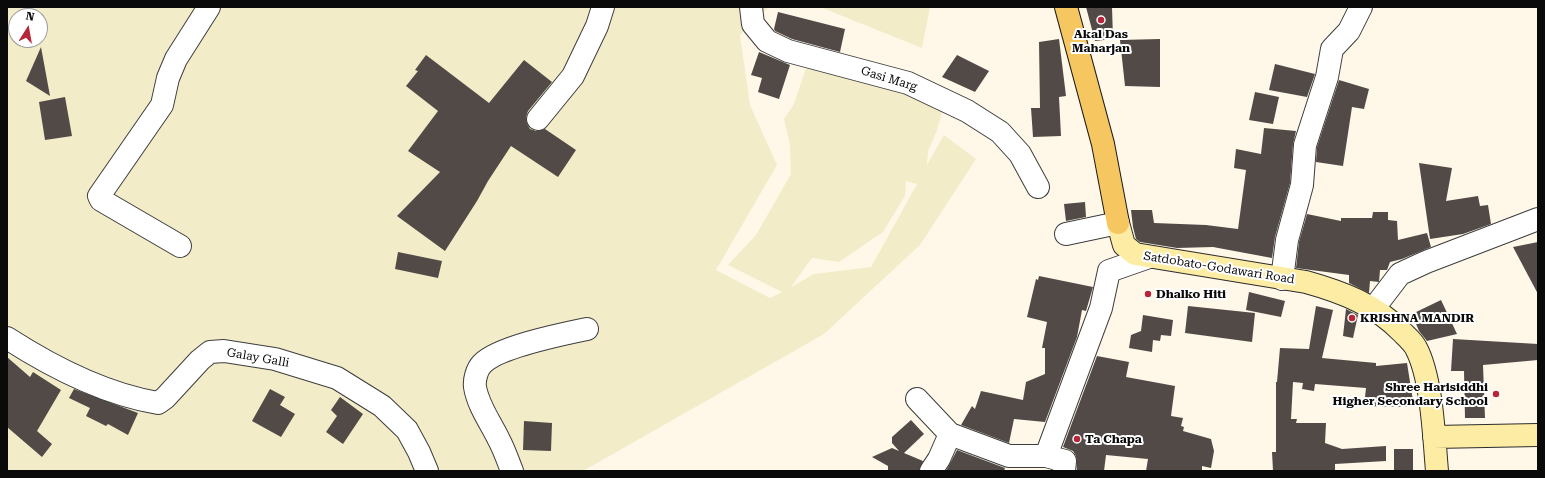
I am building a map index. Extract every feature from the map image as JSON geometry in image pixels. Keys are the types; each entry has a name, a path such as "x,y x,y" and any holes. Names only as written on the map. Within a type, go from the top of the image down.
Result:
{"main road":[{"name":"Satdobato-Godawari Road","path":"1066,7 1102,144 1118,223"}],"street":[{"path":"180,246 101,200 99,196 162,105 168,78 176,59 209,7"},
{"path":"538,119 573,76 597,26 603,7"},
{"name":"Gasi Marg","path":"751,7 753,24 767,41 788,51 908,83 967,111 1000,132 1020,154 1038,187"},
{"path":"1282,279 1287,240 1302,185 1305,145 1323,89 1332,49 1350,31 1361,7"},
{"path":"1374,308 1400,274 1426,262 1538,218"},
{"path":"1066,234 1118,223"},
{"name":"Satdobato-Godawari Road","path":"1118,223 1124,245 1134,254 1306,282 1328,288 1374,308 1394,324 1416,347 1428,388 1438,471"},
{"path":"1046,456 1101,308 1109,271 1149,257"},
{"path":"512,471 500,441 480,404 475,386 476,375 482,364 502,352 540,340 586,329"},
{"name":"Galay Galli","path":"7,338 41,360 112,391 158,403 165,398 200,360 210,352 224,351 275,359 337,378 382,406 407,430 427,471"},
{"path":"918,399 950,434 1009,456 1046,456 1065,461 1064,471"},
{"path":"932,471 950,434"},
{"path":"1434,437 1538,435"}],"shaded area":[{"path":"7,7 769,7 740,35 750,105 777,165 716,270 770,298 782,292 728,265 756,235 791,174 790,145 784,119 794,104 806,68 832,69 945,103 936,133 928,151 927,165 944,135 976,159 920,245 824,334 583,471 7,471","holes":["906,181 917,184 871,267 814,274 791,287 812,258 839,262 883,232 905,196"]},
{"path":"820,7 930,7 922,48"}],"building":[{"name":"Akal Das Maharjan","path":"1086,7 1112,7 1113,39 1095,41"},
{"path":"778,12 845,29 840,52 792,39 775,31 774,29"},
{"path":"1059,39 1066,96 1059,97 1061,136 1033,137 1031,108 1040,108 1039,42"},
{"path":"1160,39 1160,87 1125,86 1120,40"},
{"path":"41,48 41,48 50,96 26,81"},
{"path":"759,52 790,65 779,99 758,92 762,78 751,75"},
{"path":"426,55 489,103 524,60 552,82 528,111 526,117 527,124 530,129 536,131 545,129 576,150 558,177 511,146 445,251 397,216 440,172 408,151 438,111 406,86 418,71 415,70"},
{"path":"957,55 989,71 975,92 942,77"},
{"path":"1275,64 1315,74 1307,97 1269,90"},
{"path":"1339,80 1369,89 1364,109 1352,107 1343,166 1316,162 1317,147"},
{"path":"1255,92 1279,97 1273,124 1249,120"},
{"path":"65,97 72,136 45,140 39,102"},
{"path":"1264,128 1296,131 1293,144 1290,183 1275,237 1272,258 1213,247 1177,248 1140,242 1136,239 1131,210 1152,210 1154,223 1206,225 1238,229 1246,170 1234,168 1236,149 1261,154"},
{"path":"1419,163 1452,168 1446,201 1478,196 1480,206 1488,205 1491,224 1463,234 1430,239"},
{"path":"1085,202 1086,217 1066,221 1064,204"},
{"path":"1373,212 1388,212 1388,220 1397,221 1398,240 1427,233 1431,247 1402,259 1390,262 1387,270 1380,270 1379,282 1370,281 1369,293 1349,283 1349,275 1296,268 1299,242 1307,214 1341,221 1341,218 1372,218"},
{"path":"1538,242 1538,294 1513,247"},
{"path":"398,252 442,261 438,278 395,269"},
{"path":"1039,276 1093,287 1086,311 1082,310 1077,337 1045,422 1014,419 1009,443 961,425 972,406 975,409 981,391 1023,400 1026,382 1045,374 1045,348 1042,348 1047,322 1027,317 1036,279 1038,280"},
{"path":"1249,292 1285,301 1281,317 1246,310"},
{"path":"1441,300 1457,334 1427,341 1419,331 1412,314"},
{"path":"1188,306 1255,313 1252,342 1185,333"},
{"path":"1316,306 1333,310 1322,358 1376,363 1376,366 1407,363 1414,407 1364,406 1366,388 1315,384 1314,391 1302,389 1303,383 1293,382 1291,419 1297,419 1296,423 1326,423 1325,443 1342,449 1386,446 1386,461 1335,464 1335,471 1273,471 1272,452 1276,452 1276,382 1280,348 1309,349"},
{"path":"1346,309 1358,315 1353,338 1343,336"},
{"path":"1143,315 1173,320 1171,336 1161,335 1160,341 1153,340 1152,352 1129,348 1131,335 1141,331"},
{"path":"1453,339 1538,344 1538,360 1483,365 1485,418 1465,418 1464,371 1451,371"},
{"path":"1097,356 1129,362 1126,377 1175,386 1171,416 1183,418 1181,426 1184,427 1183,431 1211,439 1214,451 1211,468 1202,466 1202,471 1146,471 1148,459 1106,455 1104,471 1077,471 1076,456 1073,451 1063,447"},
{"path":"7,357 30,377 33,372 61,390 37,431 52,444 42,457 7,427"},
{"path":"74,389 138,413 128,435 108,424 106,426 86,416 90,408 69,398"},
{"path":"270,389 285,397 280,405 295,414 281,437 252,421"},
{"path":"340,397 363,414 343,444 326,432 337,416 331,410"},
{"path":"911,420 924,434 904,453 923,461 919,471 888,471 888,466 872,457 892,448 899,451 892,443 892,437"},
{"path":"524,421 552,423 551,451 523,450"},
{"path":"1394,449 1413,449 1413,471 1394,471"},
{"path":"957,450 1005,468 1004,471 946,471"}],"place":[{"name":"Akal Das Maharjan","path":"1101,20"},
{"name":"Dhalko Hiti","path":"1148,294"},
{"name":"KRISHNA MANDIR","path":"1352,318"},
{"name":"Shree Harisiddhi Higher Secondary School","path":"1496,394"},
{"name":"Ta Chapa","path":"1077,439"}]}
